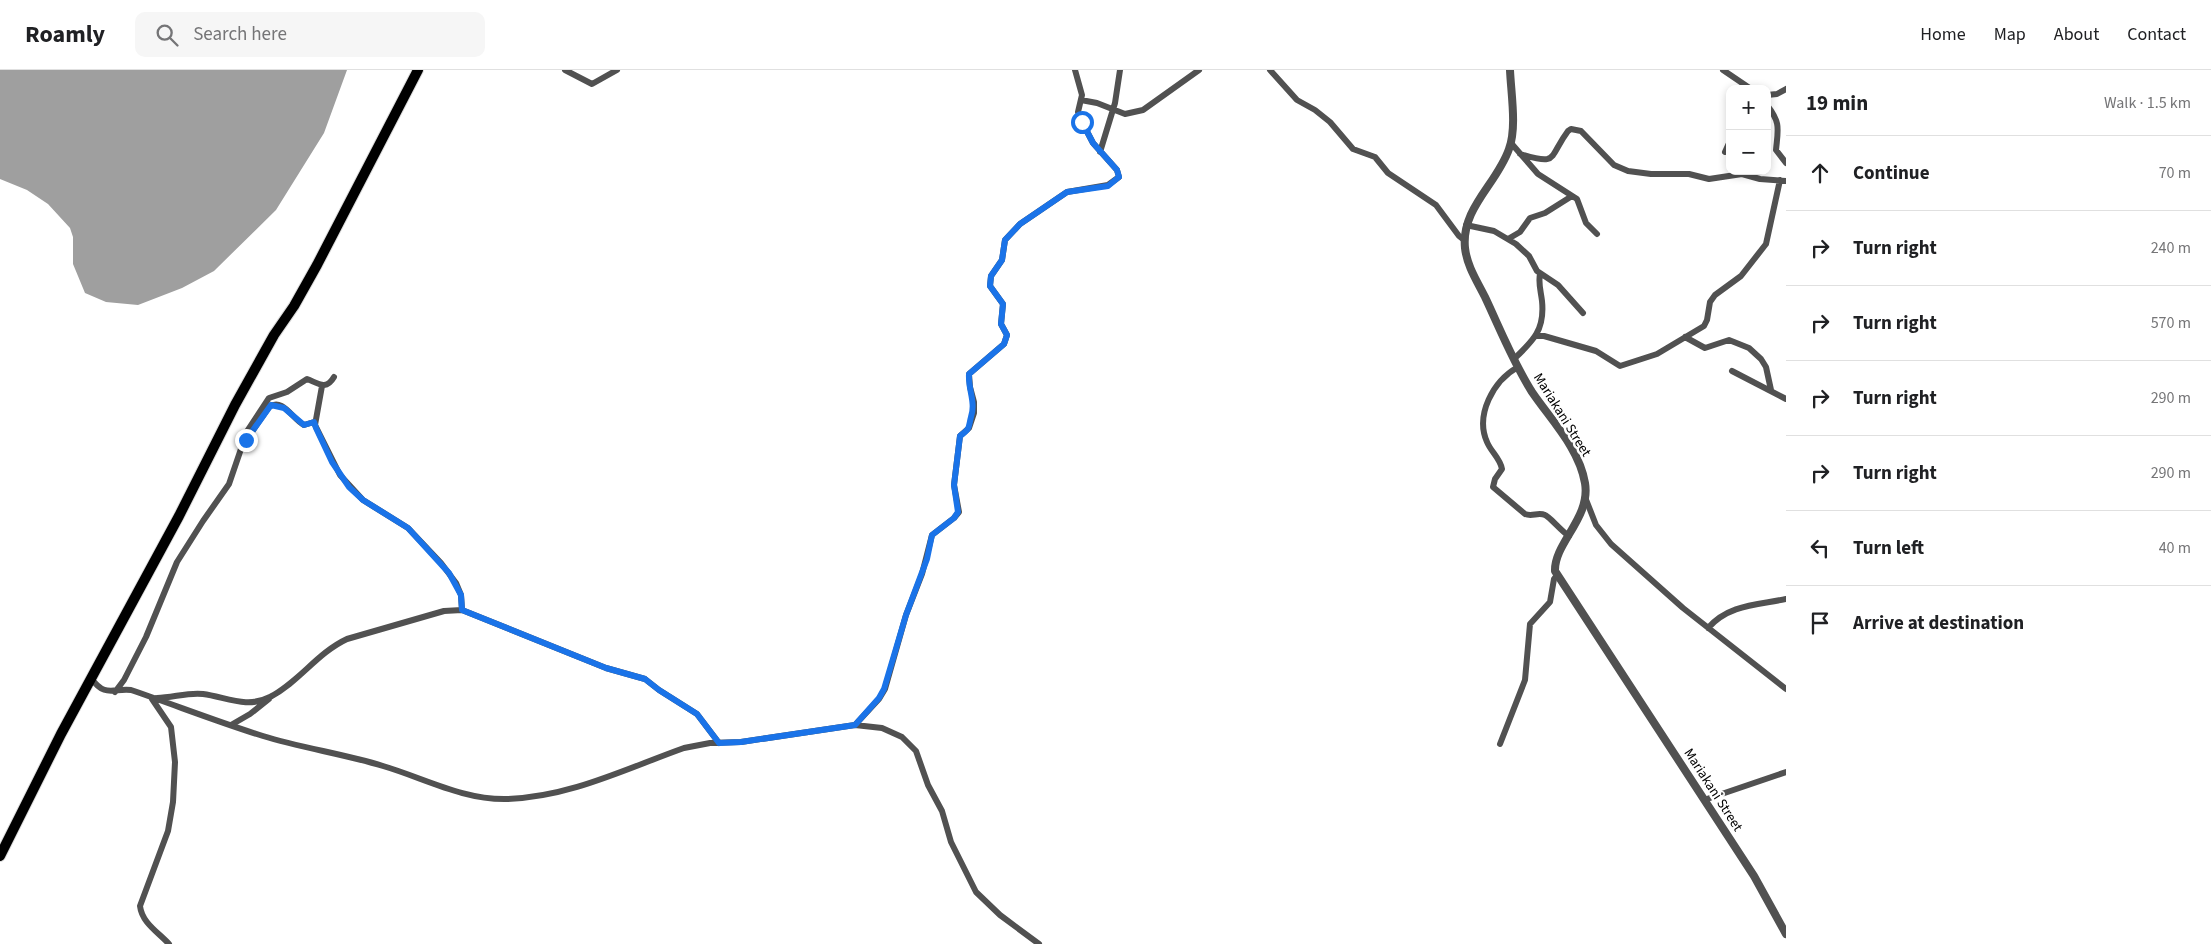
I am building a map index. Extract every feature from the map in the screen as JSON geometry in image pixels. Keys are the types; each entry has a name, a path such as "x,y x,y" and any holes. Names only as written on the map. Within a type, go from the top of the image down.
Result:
{"highway":[{"path":"0,856 91,678 179,516 240,396 274,335 294,306 317,265 418,70"}],"street":[{"path":"565,70 592,84 617,70"},
{"path":"855,725 879,698 884,689 906,615 927,559 932,535 954,518 958,512 954,485 960,436 968,431 971,425 974,406 969,374 1004,344 1007,335 1001,324 1003,304 990,286 991,276 1002,260 1005,240 1020,224 1062,194 1108,186 1119,177 1117,170 1100,152 1080,118 1078,112 1082,95 1075,70"},
{"path":"1100,152 1113,109 1120,70"},
{"path":"1080,100 1097,103 1125,114 1143,110 1199,70"},
{"path":"1270,70 1297,100 1330,122 1354,149 1375,157 1388,173 1436,205 1464,240"},
{"name":"Mariakani Street","path":"1510,70 1511,143 1504,160 1482,194 1466,225 1464,240 1470,266 1514,359 1532,392 1564,436 1579,464 1585,483 1585,497 1579,519 1556,560 1556,575 1617,664 1783,921 1786,934"},
{"path":"1723,70 1745,85"},
{"path":"1771,95 1777,94 1786,89"},
{"path":"1771,109 1779,131 1776,150 1786,163"},
{"path":"1520,154 1539,160 1551,158 1556,153 1568,131 1576,129 1581,131 1614,165 1628,171 1652,174 1689,174 1709,179 1742,174 1760,179 1783,181 1766,244 1741,276 1715,295 1710,302 1708,320 1704,326 1657,354 1620,366 1596,351 1544,336 1536,336"},
{"path":"1511,143 1538,174 1580,202 1586,223 1597,234"},
{"path":"1508,239 1520,232 1530,218 1545,213 1572,196"},
{"path":"1466,225 1488,229 1508,239 1529,256 1540,274 1558,285 1583,314"},
{"path":"1514,359 1536,336 1543,314 1539,282 1540,274"},
{"path":"1685,337 1705,348 1729,340 1749,348 1761,359 1766,367 1770,390"},
{"path":"1518,367 1506,373 1498,382 1482,420 1488,444 1499,460 1502,469 1495,479 1494,487 1495,490 1525,514 1530,516 1547,515 1556,526 1569,536"},
{"path":"1732,371 1786,399"},
{"path":"115,692 124,680 146,637 177,562 229,484 246,431 269,398 286,392 307,379 322,386 328,384 334,377"},
{"path":"322,386 320,404 314,422 332,462 349,487 363,500 408,528 449,573 461,595 462,610"},
{"path":"242,446 271,405 284,408 304,425 314,422"},
{"path":"1585,497 1596,525 1611,544 1683,608 1786,689"},
{"path":"1500,744 1525,680 1530,624 1550,602 1556,575"},
{"path":"1708,628 1715,620 1734,610 1750,605 1786,600"},
{"path":"231,725 250,714 285,688 340,642 444,611 462,610 597,665 645,679 697,714 719,743"},
{"path":"91,678 105,690 115,692 131,690 263,736 372,763 458,792 492,798 559,792 591,784 684,748 741,742 855,725 882,728 902,737 912,746 942,811 951,842 976,892 1000,915 1039,944"},
{"path":"151,698 204,694 231,702 244,702 270,698"},
{"path":"151,698 171,727 175,762 174,802 168,831 140,906 141,913 146,921 169,944"},
{"path":"1704,800 1786,772"}],"shaded area":[{"path":"0,70 347,70 324,133 276,210 214,271 182,288 138,305 106,302 85,293 73,264 73,237 70,228 48,204 27,190 0,179"}],"route":[{"path":"246,440 268,407 274,404 284,408 304,425 314,422 332,462 349,487 363,500 408,528 415,535 456,583 461,595 462,610 479,615 606,668 645,679 697,714 719,743 741,742 817,731 837,726 855,725 882,694 914,591 927,559 932,535 954,518 958,512 954,485 960,436 968,431 974,413 969,374 988,360 1004,344 1007,335 1000,322 1004,308 1003,304 990,286 991,276 995,268 1000,264 1004,254 1005,240 1020,224 1062,194 1098,186 1108,186 1119,177 1117,170 1093,143 1082,122"}]}
